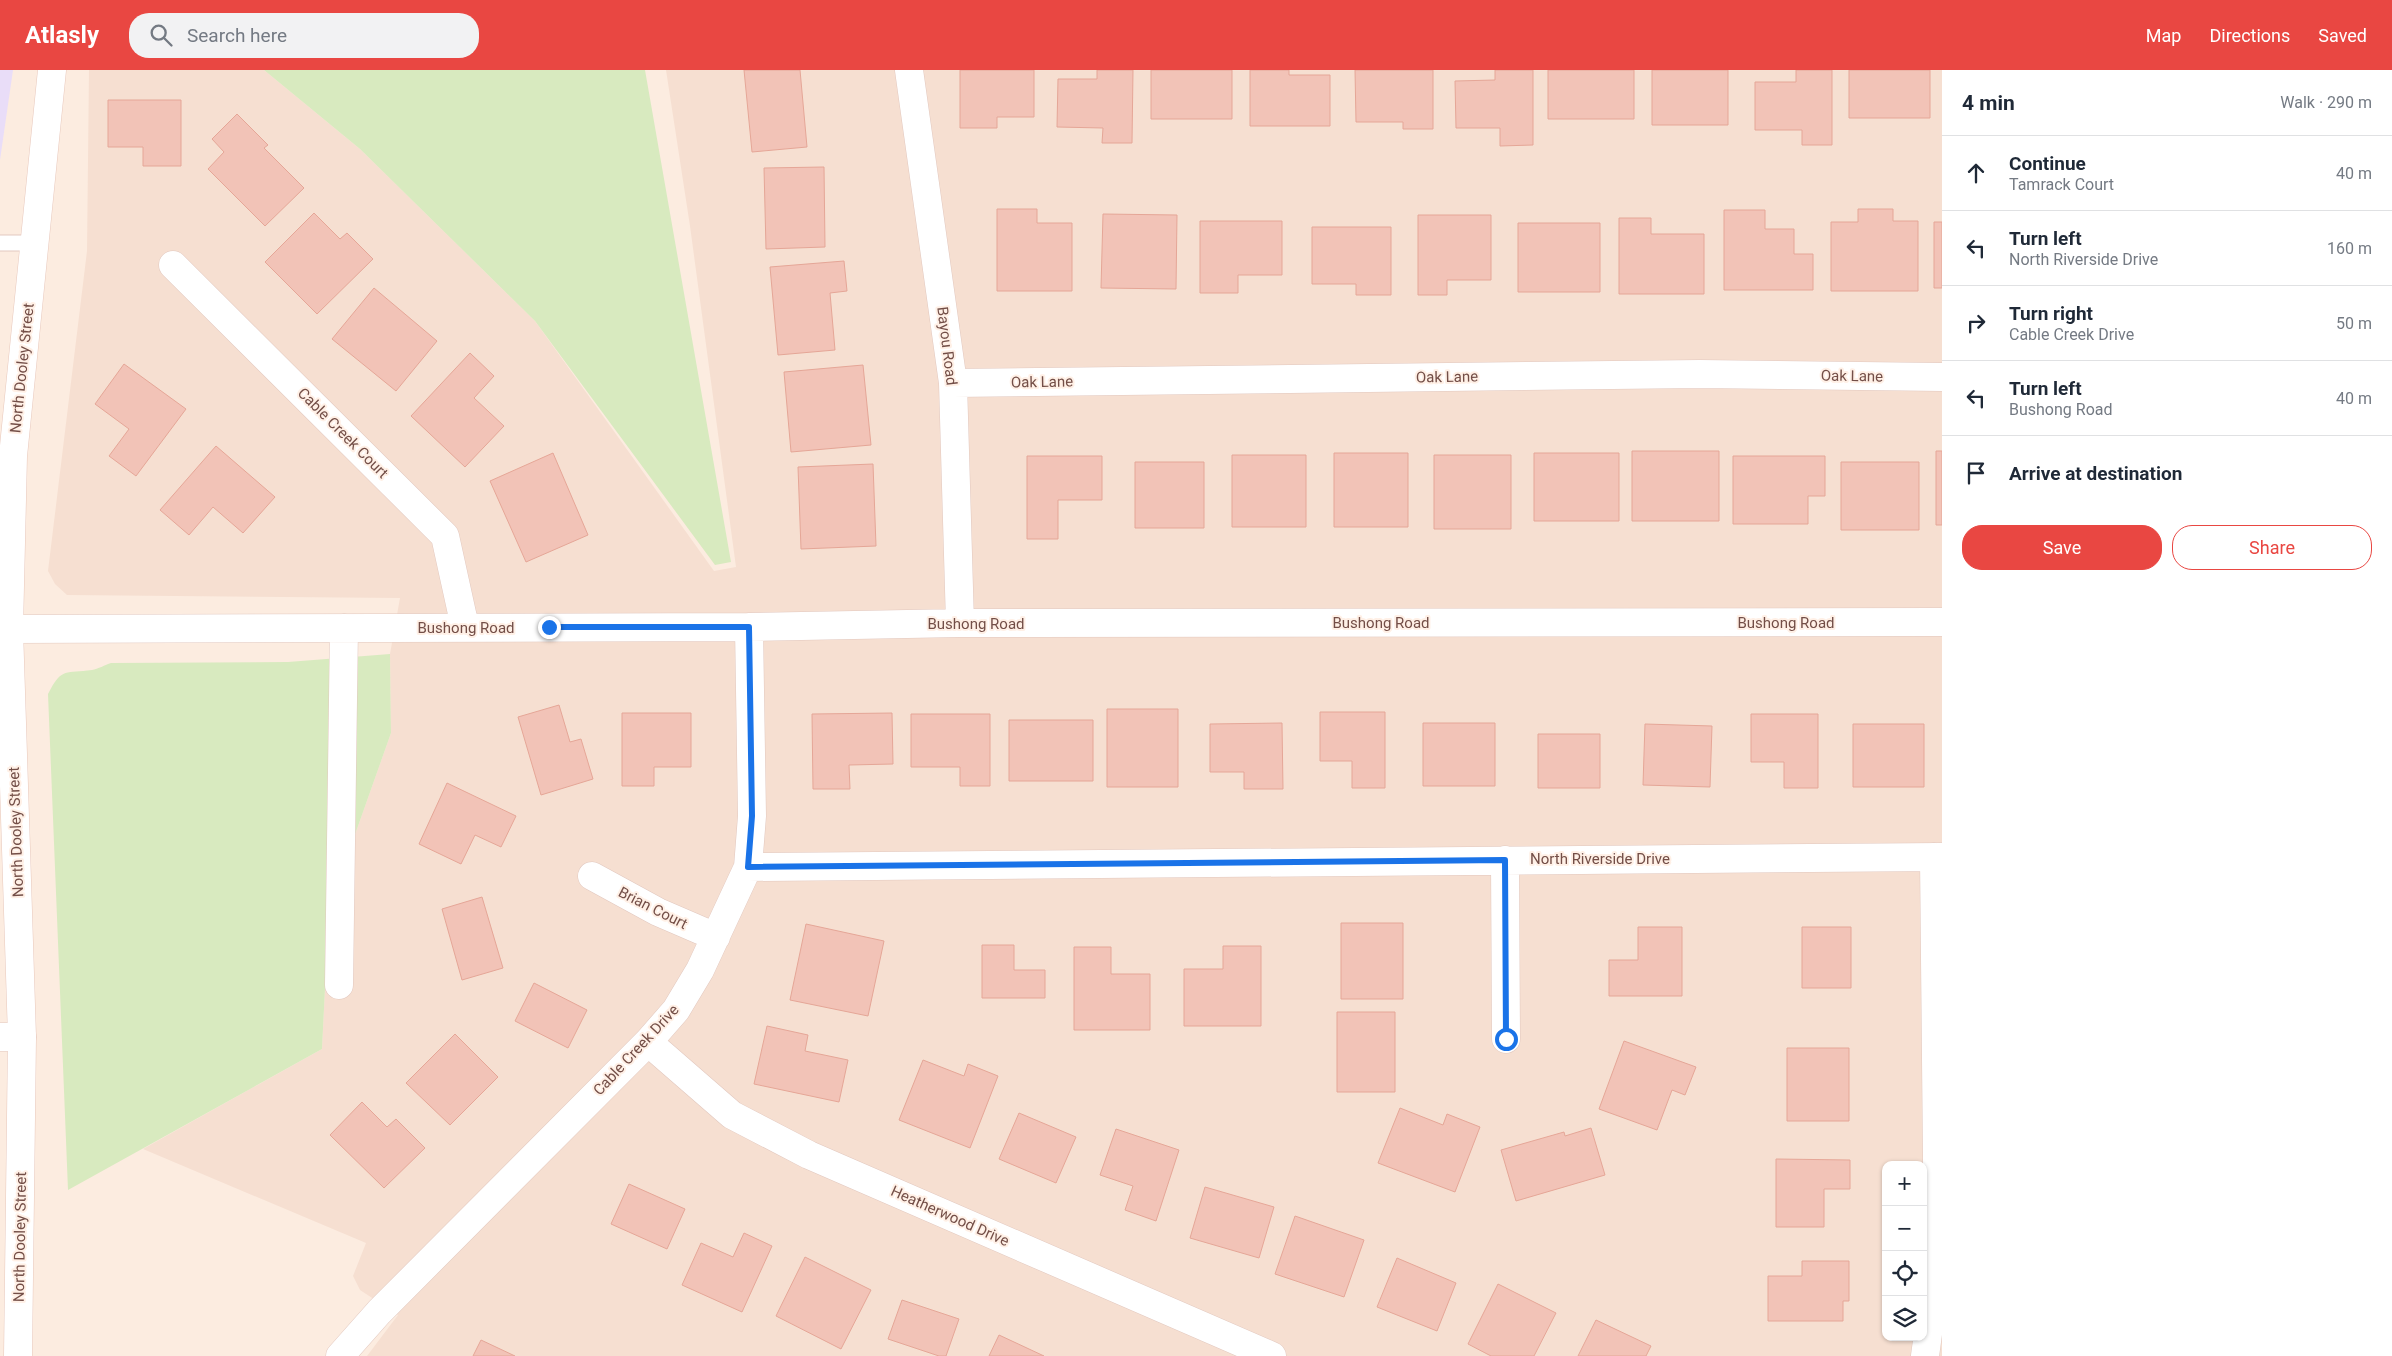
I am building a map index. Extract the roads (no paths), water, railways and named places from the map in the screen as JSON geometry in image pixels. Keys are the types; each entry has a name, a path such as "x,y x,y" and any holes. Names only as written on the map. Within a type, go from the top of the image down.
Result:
{"street":[{"name":"North Dooley Street","path":"18,1356 5,629 13,456 52,70"},
{"name":"Bayou Road","path":"908,70 953,383 960,623"},
{"name":"Cable Creek Court","path":"173,265 445,536 465,627"},
{"name":"Oak Lane","path":"953,383 1700,374 1942,377"},
{"name":"Bushong Road","path":"5,629 749,627 960,623 1942,622"},
{"name":"Cable Creek Drive","path":"340,1356 379,1312 648,1042 676,1010 716,937 748,867 752,816 749,627"},
{"path":"339,985 344,628"},
{"name":"North Riverside Drive","path":"748,867 1938,857"},
{"path":"1925,1356 1940,1260 1938,857"},
{"path":"1505,860 1506,1039"},
{"name":"Brian Court","path":"592,876 658,912 716,937"},
{"name":"Heatherwood Drive","path":"648,1042 732,1114 809,1155 1272,1356"}],"lane":[{"path":"0,243 35,243"}]}
